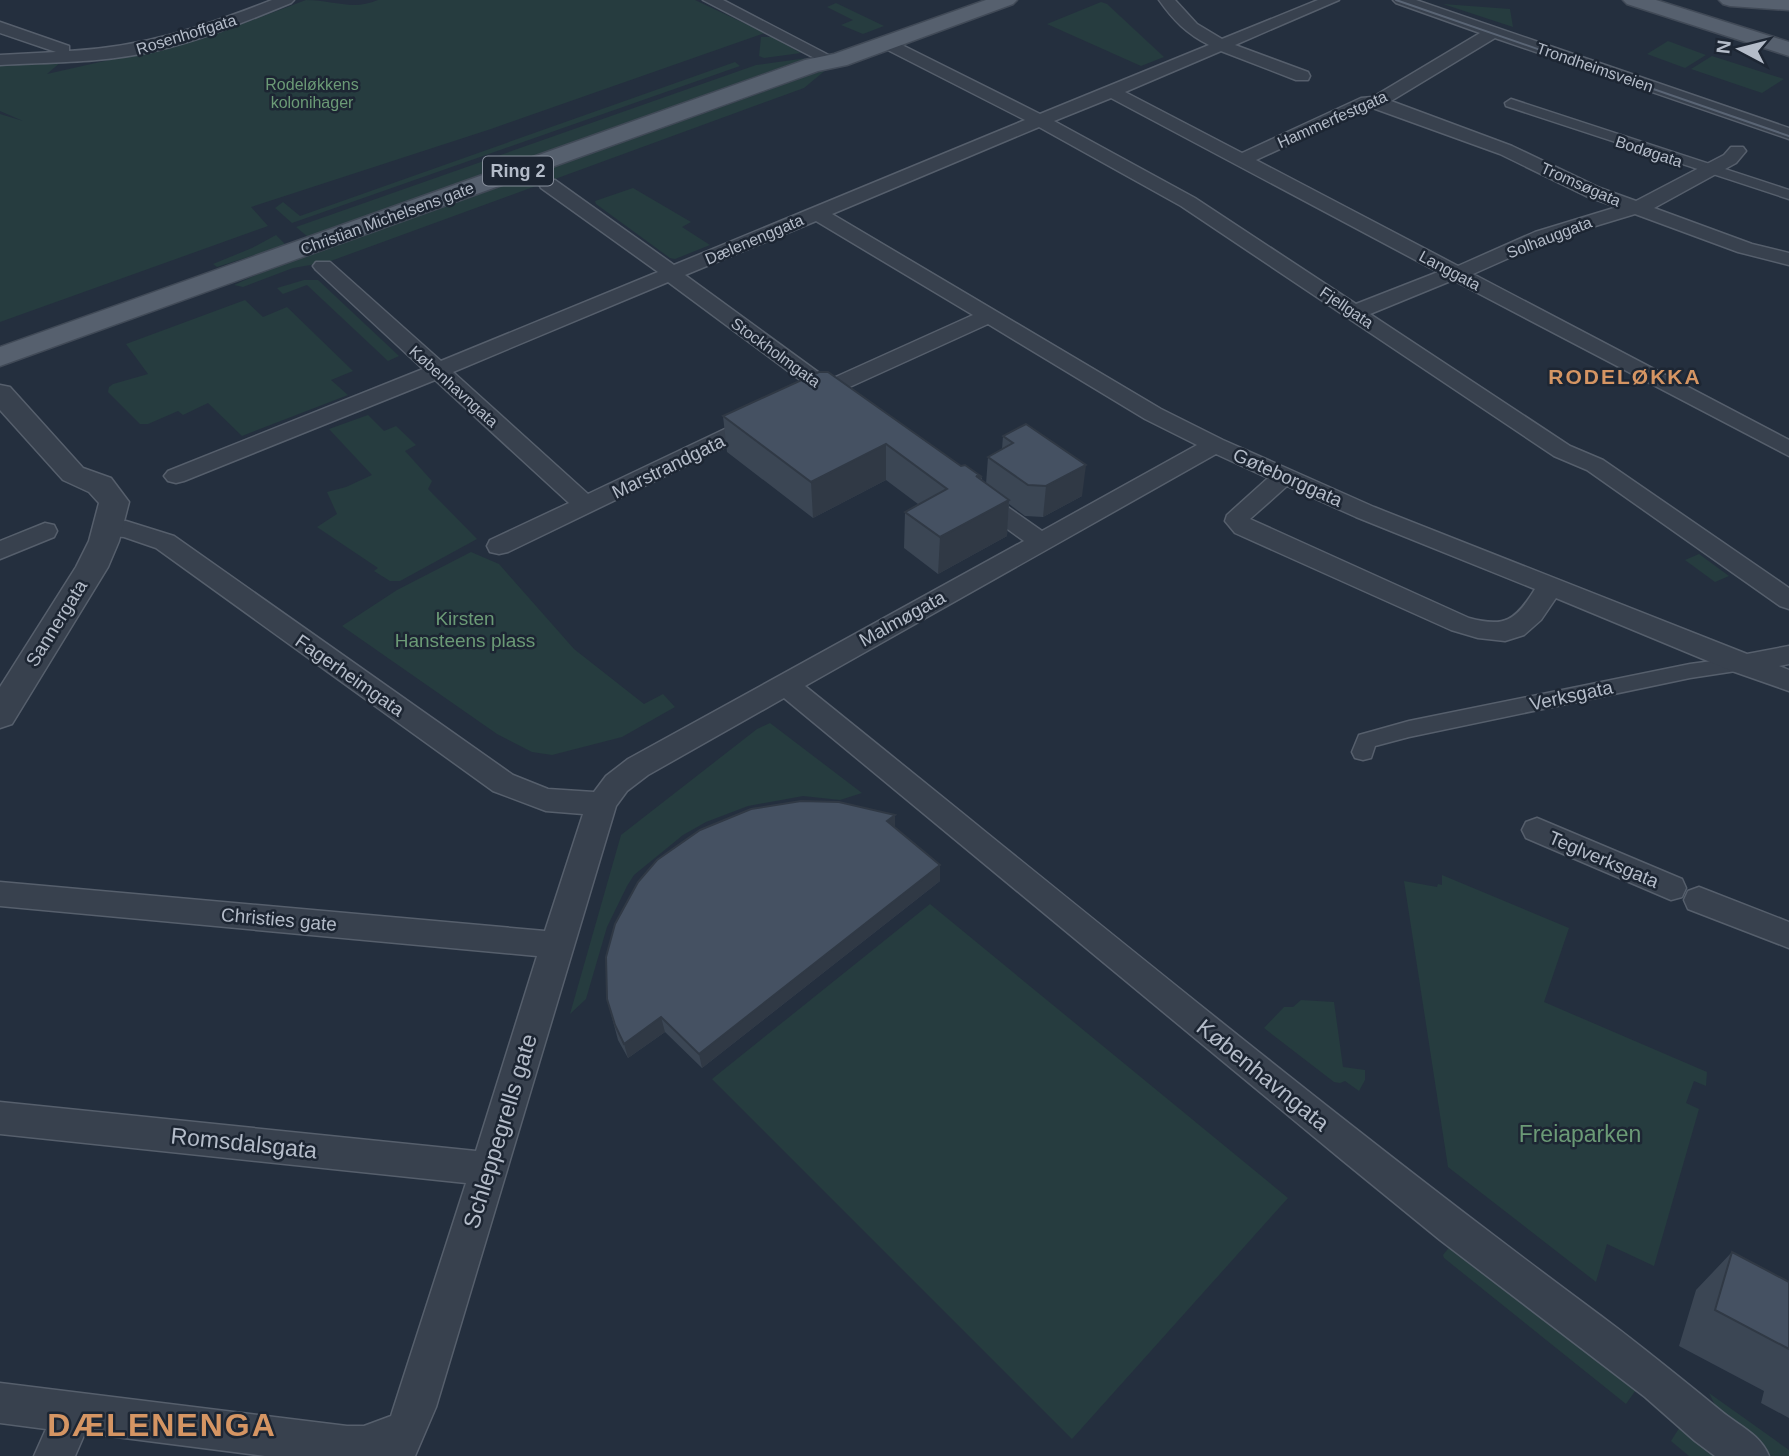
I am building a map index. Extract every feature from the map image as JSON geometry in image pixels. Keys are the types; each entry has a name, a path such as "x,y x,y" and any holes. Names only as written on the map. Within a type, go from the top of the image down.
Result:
{"main road":[{"name":"Christian Michelsens gate","path":"0,356 823,61 981,0"},
{"name":"Christian Michelsens gate","path":"823,61 886,43 1006,0"},
{"path":"1634,0 1789,49"},
{"path":"1687,0 1703,13 1789,42"},
{"path":"1730,24 1719,10 1732,0 1788,2"}],"street":[{"name":"Rosenhoffgata","path":"0,60 81,55 152,46 221,26 286,0"},
{"path":"711,0 823,61"},
{"path":"1167,0 1183,19 1223,45 1302,76"},
{"name":"Dælenenggata","path":"176,476 436,371 678,279 817,213 1331,0"},
{"name":"Trondheimsveien","path":"1401,0 1787,132"},
{"path":"0,27 81,55"},
{"name":"Hammerfestgata","path":"1241,160 1367,102 1377,102 1493,32"},
{"name":"Fjellgata","path":"886,43 1040,121 1188,202 1562,451 1595,465 1789,600"},
{"name":"Langgata","path":"1111,91 1789,449"},
{"name":"Tromsøgata","path":"1377,102 1506,150 1593,192 1745,248 1789,259"},
{"name":"Bodøgata","path":"1511,103 1709,171 1789,195"},
{"name":"Solhauggata","path":"1355,312 1564,228 1636,208 1709,171 1730,159 1737,151"},
{"name":"Stockholmgata","path":"548,184 862,414"},
{"name":"Gøteborggata","path":"817,213 1153,414 1215,444 1365,512 1789,681"},
{"name":"Københavngata","path":"323,266 586,505"},
{"path":"796,404 990,315"},
{"path":"0,393 73,474 76,495 107,529"},
{"name":"Marstrandgata","path":"499,547 772,415"},
{"name":"Malmøgata","path":"600,804 614,783 625,775 1215,444"},
{"path":"1285,476 1239,515 1237,521 1244,527 1460,624 1480,631 1499,633 1518,629 1550,586"},
{"path":"962,485 1040,541"},
{"name":"Sannergata","path":"0,715 92,567 107,529"},
{"name":"Fagerheimgata","path":"107,529 136,531 164,542 503,783 546,800 600,804"},
{"path":"0,551 45,531"},
{"name":"Verksgata","path":"1363,752 1366,741 1409,729 1690,671 1789,655"},
{"name":"Københavngata","path":"785,684 1354,1149 1453,1228 1659,1383 1709,1427 1749,1456"},
{"name":"Schleppegrells gate","path":"399,1444 415,1407 600,804"},
{"name":"Teglverksgata","path":"1537,830 1685,894 1789,935"},
{"name":"Christies gate","path":"0,894 558,945"},
{"name":"Romsdalsgata","path":"0,1118 488,1169"},
{"path":"0,1404 347,1446 399,1444"},
{"path":"54,1456 74,1412"}],"green space":[{"name":"Rodeløkkens kolonihager","path":"306,0 360,5 378,0 695,0 765,33 491,129 251,207 268,226 0,322 0,114 23,121 0,111 0,63 62,61 47,74 202,39"},
{"path":"1101,2 1107,4 1164,57 1141,66 1047,24"},
{"path":"836,3 884,26 863,34 841,25 853,20 827,7"},
{"path":"1443,4 1510,9 1513,27"},
{"path":"761,37 772,37 801,53 764,58 759,56"},
{"path":"1668,41 1706,55 1685,68 1647,54"},
{"path":"1712,56 1784,79 1762,93 1691,69"},
{"path":"807,58 308,237 296,227 756,65"},
{"path":"735,62 740,66 292,223 275,208 283,202 300,216"},
{"path":"827,69 804,88 328,262 293,268 243,287 234,285 265,271"},
{"path":"633,188 691,222 682,227 710,245 675,259 670,258 596,204 595,201"},
{"path":"276,235 286,245 217,267 213,264 252,248"},
{"path":"304,280 318,280 399,356 388,361 307,285 283,294 277,288"},
{"path":"245,300 263,317 287,307 353,371 331,380 348,395 242,436 208,403 183,415 178,411 148,424 140,424 108,392 113,384 148,374 126,344"},
{"path":"368,415 384,431 396,426 416,445 405,451 432,481 428,489 477,539 400,581 390,581 374,571 378,568 317,527 337,514 327,492 372,475 329,429"},
{"name":"Kirsten Hansteens plass","path":"471,552 499,564 574,649 644,704 663,694 675,707 622,737 552,755 532,752 497,734 342,626 397,590"},
{"path":"1699,554 1729,576 1715,582 1685,560"},
{"path":"770,723 862,793 840,800 803,796 748,806 706,822 683,835 634,875 627,886 607,927 586,999 570,1014 621,835 757,729"},
{"name":"Freiaparken","path":"1442,875 1569,928 1544,1002 1707,1072 1706,1086 1694,1081 1686,1103 1699,1109 1654,1266 1607,1244 1596,1282 1448,1167 1404,881 1437,887 1438,884 1442,885"},
{"path":"930,904 1288,1198 1072,1439 712,1079"},
{"path":"1301,1000 1334,1002 1343,1067 1365,1070 1365,1080 1359,1091 1345,1081 1334,1082 1264,1028 1284,1007 1293,1007"},
{"path":"1452,1244 1638,1387 1626,1404 1444,1258 1443,1255"},
{"path":"1709,1393 1789,1450 1789,1456 1772,1456 1722,1419"},
{"path":"1683,1422 1724,1456 1689,1456 1671,1441"}],"building":[{"path":"819,372 828,372 961,466 965,465 982,477 976,476 1009,500 940,537 905,512 947,489 886,444 811,482 723,416"},
{"path":"1026,424 1086,465 1046,486 1028,485 988,457 1013,443 1003,436"},
{"path":"801,801 839,802 895,815 887,821 940,865 699,1054 661,1017 624,1044 607,999 606,957 615,924 638,882 657,860 700,830 751,809"},
{"path":"1732,1252 1789,1282 1789,1349 1715,1310"}],"tram line":[{"path":"1396,0 1789,136"}],"district":[{"name":"RODELØKKA","path":"1625,377"},
{"name":"DÆLENENGA","path":"162,1425"}]}
